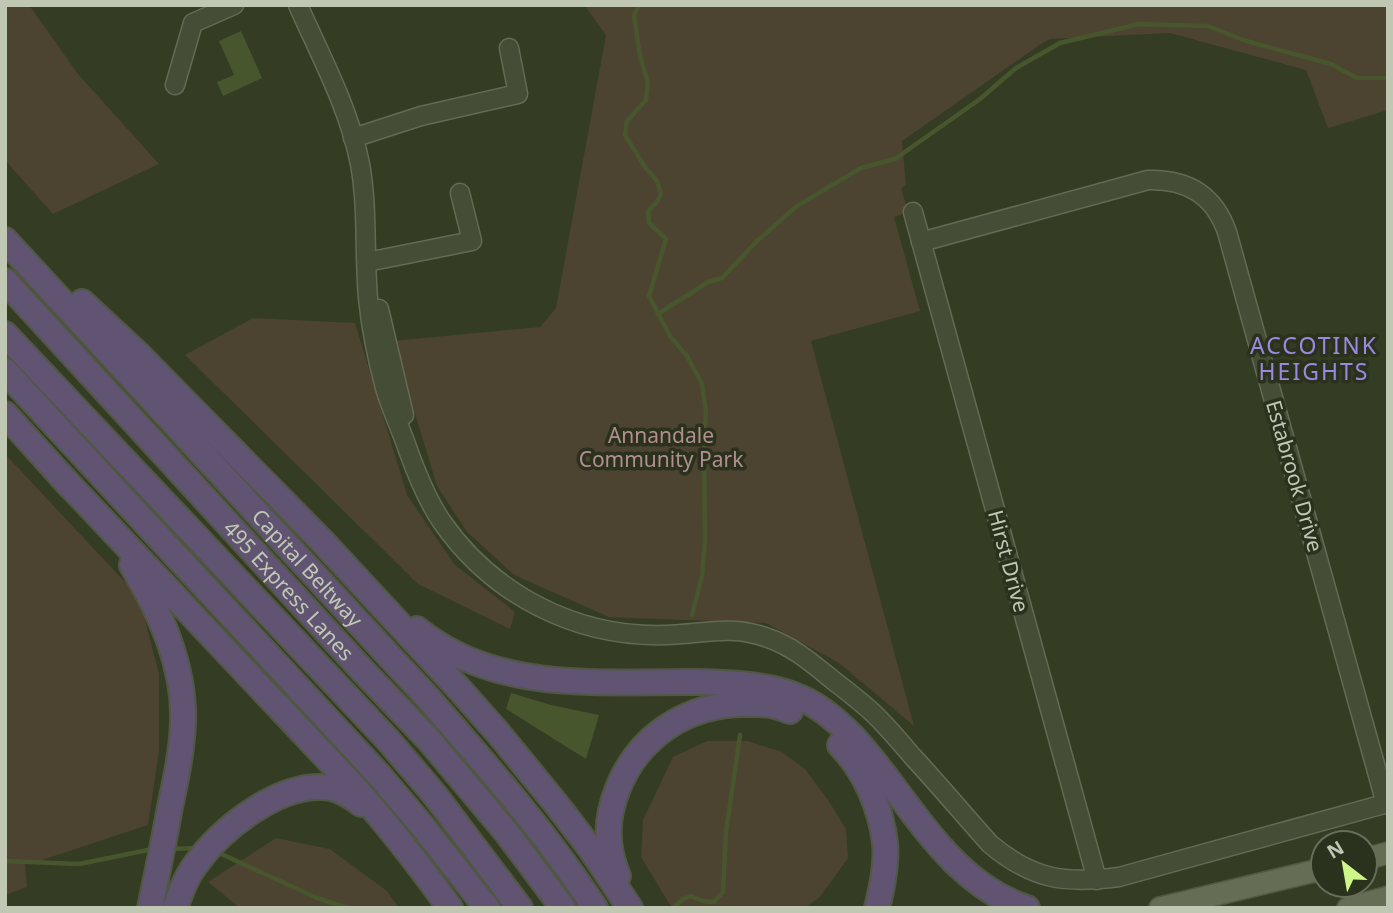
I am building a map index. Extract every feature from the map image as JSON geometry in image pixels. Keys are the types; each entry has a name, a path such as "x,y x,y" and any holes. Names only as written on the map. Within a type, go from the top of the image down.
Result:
{"highway":[{"name":"Capital Beltway","path":"5,240 428,698 530,818 595,908"},
{"path":"40,277 83,302 139,355 323,542 499,734 590,848 632,908"},
{"name":"495 Express Lanes","path":"5,281 429,740 507,833 563,908"},
{"name":"495 Express Lanes","path":"5,334 388,740 434,794 520,908"},
{"path":"5,371 378,774 424,827 487,908"},
{"path":"5,414 355,788 412,854 450,908"},
{"path":"61,476 125,553 149,594 170,644 181,695 183,720 180,761 150,908"},
{"path":"345,567 421,633 448,651 485,666 520,676 554,681 723,683 757,687 801,698 839,723 864,749 928,831 971,878 990,892 1027,908"},
{"path":"632,908 614,866 609,845 608,826 612,804 623,776 639,751 655,734 681,718 736,704 770,705 796,713 824,729 850,755 867,784 879,814 885,845 877,908"},
{"path":"176,908 183,886 196,863 222,834 254,810 300,789 321,787 339,790 355,799 412,854"}],"main road":[{"path":"1160,908 1309,872"},
{"path":"1348,908 1388,898"}],"street":[{"path":"175,85 194,23 234,5"},
{"path":"298,5 336,88 360,164 371,326 385,388 408,451 425,493 459,544 479,565 517,596 576,623 606,631 638,635 739,631 756,634 789,647 804,656 870,711 990,844 1005,857 1026,869 1047,876 1068,880 1119,877 1387,803"},
{"path":"353,138 421,116 518,94 509,48"},
{"name":"Estabrook Drive","path":"921,242 1148,180 1176,182 1192,188 1215,208 1227,232 1387,803"},
{"path":"367,262 472,241 460,193"},
{"name":"Hirst Drive","path":"913,212 1097,880"}],"green space":[{"path":"5,5 29,5 78,74 159,164 53,214 5,160"},
{"name":"Annandale Community Park","path":"584,5 1388,5 1388,110 1328,128 1306,70 1170,33 1050,39 902,141 906,185 901,188 908,212 894,217 920,311 811,341 914,726 839,663 766,623 609,617 513,574 467,532 437,486 393,341 540,327 556,308 606,35"},
{"path":"253,318 355,323 407,495 454,564 515,612 510,629 418,584 185,355"},
{"path":"5,454 139,597 159,674 159,751 148,825 25,864 27,887 5,895"},
{"path":"707,741 748,741 782,752 805,769 846,829 848,858 820,897 804,908 673,908 641,857 643,820 673,757"},
{"path":"276,838 330,849 387,891 399,908 240,908 208,882"}],"shaded area":[{"path":"241,31 262,78 223,96 217,82 234,75 219,41"},
{"path":"511,693 599,715 586,759 506,709"}],"waterway":[{"path":"639,5 634,15 640,56 648,83 646,100 627,121 625,135 657,181 661,194 648,211 649,223 666,239 649,296 670,336 687,356 702,384 706,412 705,539 702,576 692,615"},
{"path":"658,314 708,282 722,278 757,241 797,206 861,168 895,159 980,99 1016,68 1060,43 1139,24 1208,26 1246,41 1331,64 1357,78 1388,78"},
{"path":"673,908 691,896 714,902 723,892 726,832 740,735"},
{"path":"169,849 199,848"},
{"path":"5,861 79,864 153,849"},
{"path":"217,852 317,898 348,908"}],"district":[{"name":"ACCOTINK HEIGHTS","path":"1314,358"}]}
